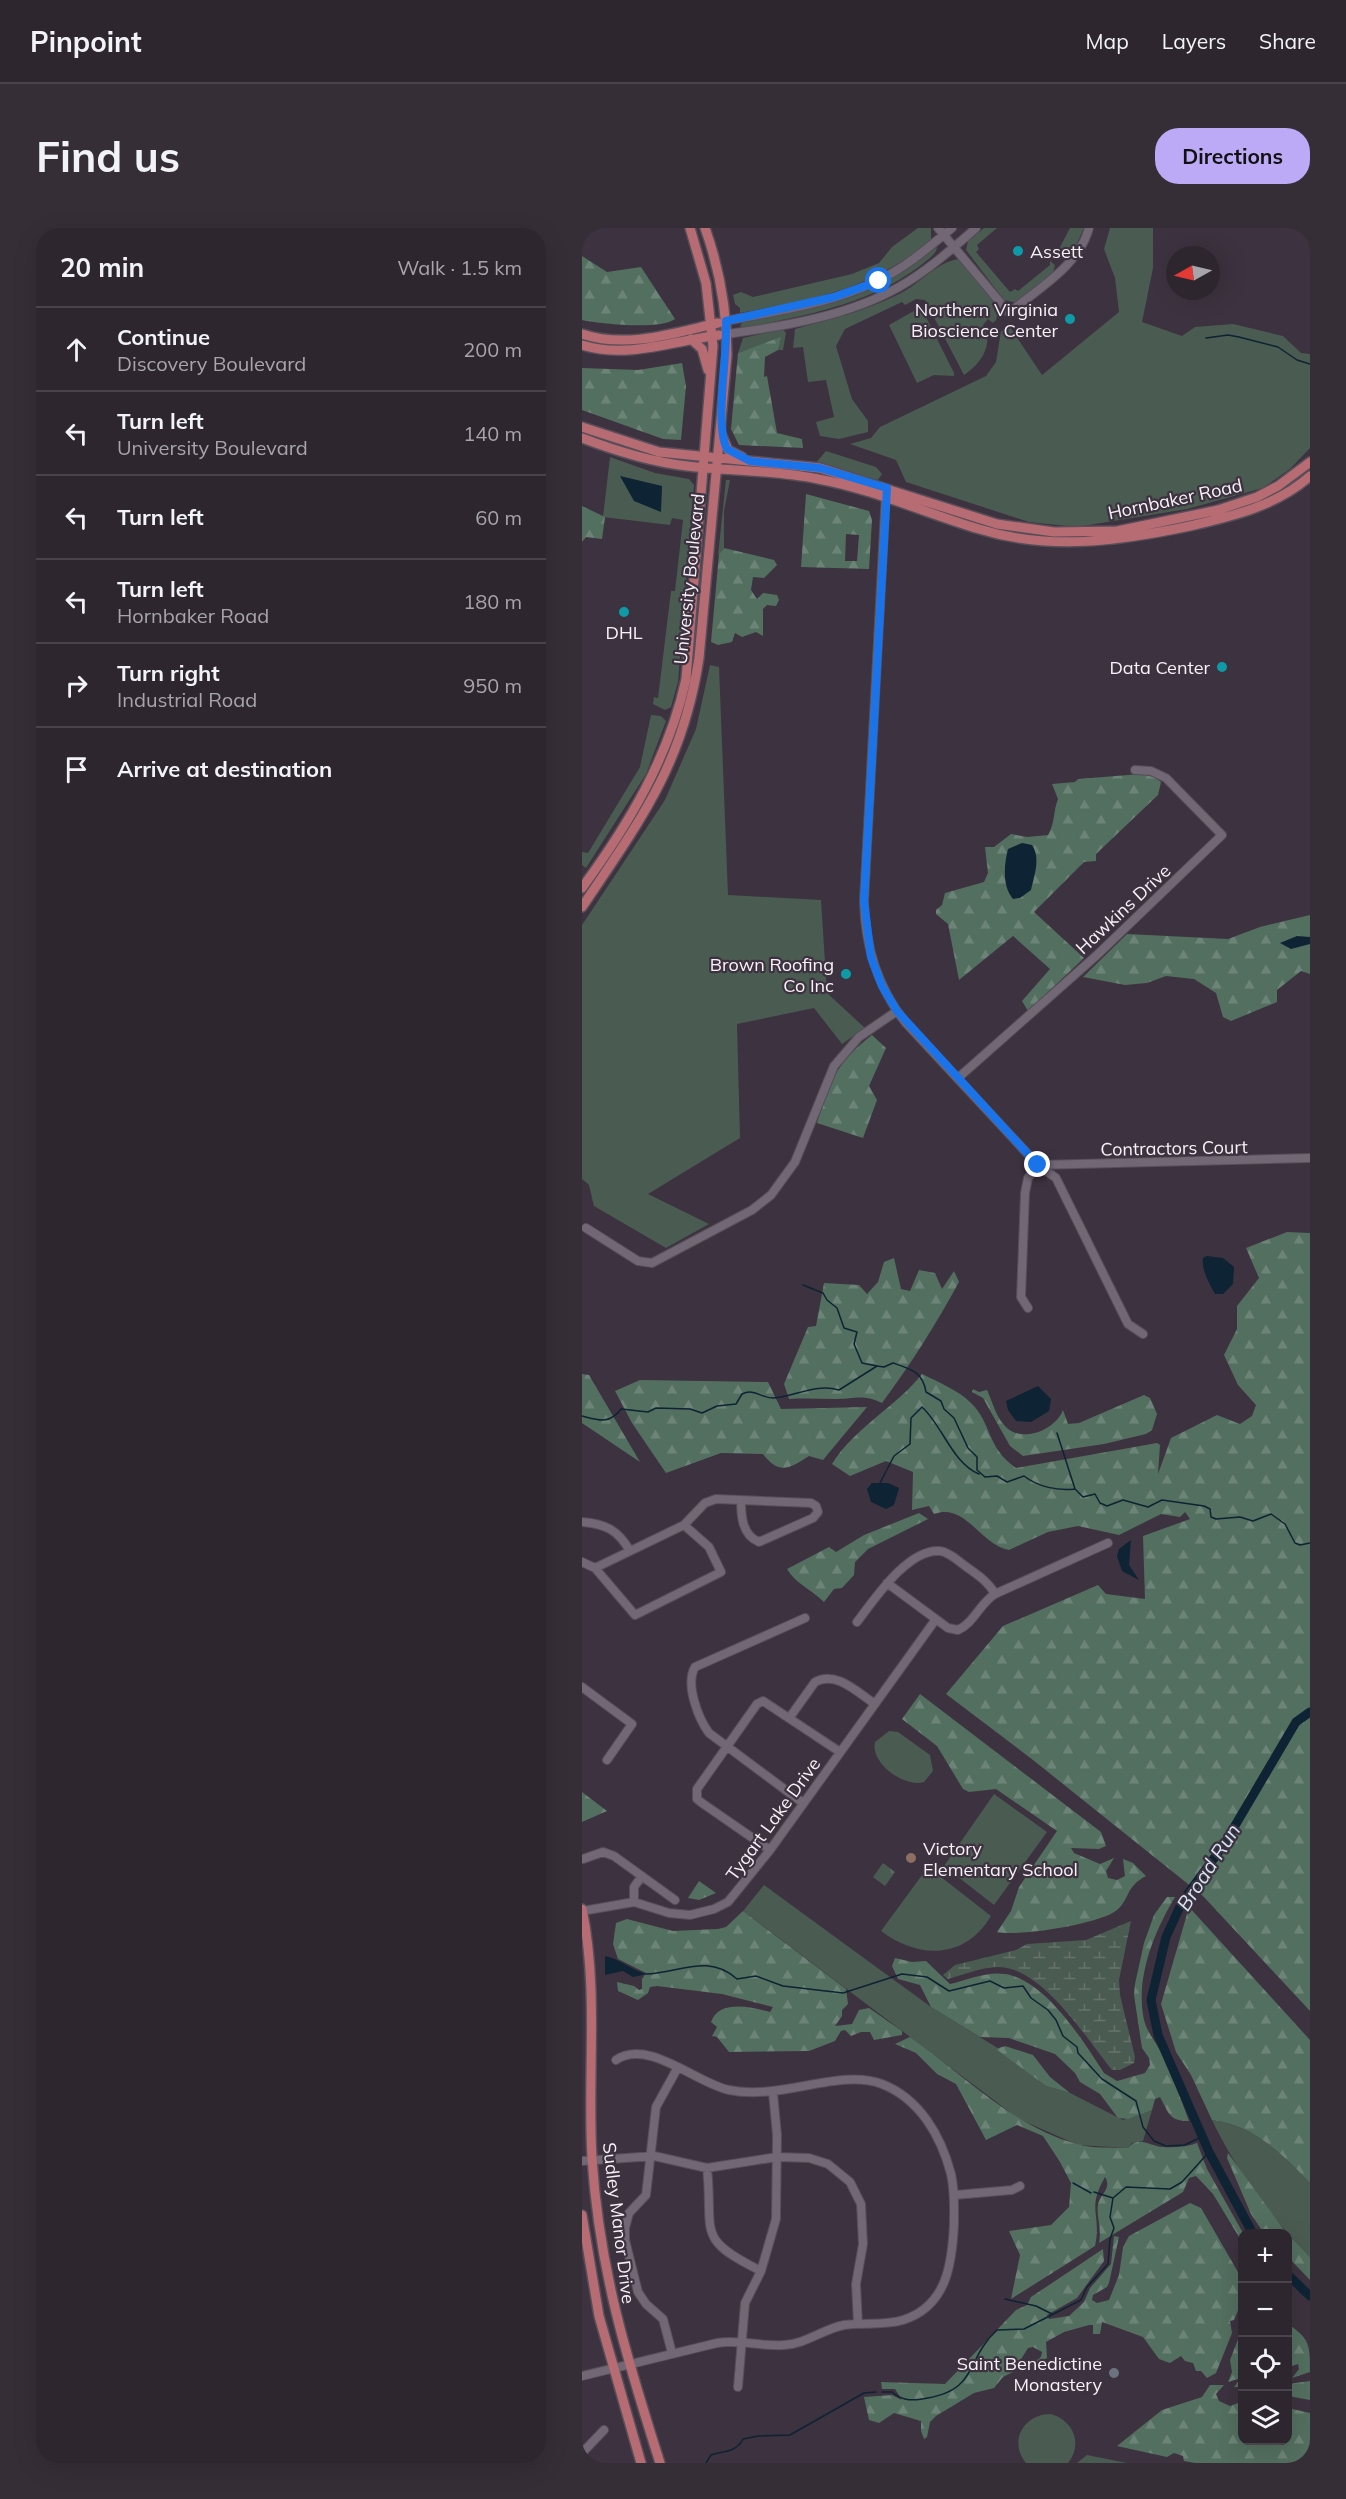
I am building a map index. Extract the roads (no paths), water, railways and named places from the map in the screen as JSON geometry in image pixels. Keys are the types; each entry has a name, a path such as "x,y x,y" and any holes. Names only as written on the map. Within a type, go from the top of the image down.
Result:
{"main road":[{"name":"University Boulevard","path":"582,888 642,797 665,750 677,715 688,664 713,336 710,299 701,260 690,228"},
{"name":"University Boulevard","path":"582,907 655,795 685,725 699,658 727,334 720,279 705,228"},
{"path":"695,328 705,316 710,299"},
{"path":"582,334 609,340 629,340 726,321"},
{"path":"582,345 619,351 727,334"},
{"path":"691,339 702,348 711,378"},
{"name":"Hornbaker Road","path":"582,427 652,450 705,458 717,464 810,477 886,493 997,524 1043,531 1088,533 1147,525 1247,501 1288,481 1310,462"},
{"path":"720,430 727,449 750,461"},
{"name":"Hornbaker Road","path":"582,438 641,458 704,468 717,464 750,461 820,468 1003,536 1036,541 1097,543 1152,534 1251,511 1283,496 1310,476"},
{"name":"Sudley Manor Drive","path":"582,1910 590,1972 592,2160 604,2260 627,2364 660,2463"},
{"name":"Sudley Manor Drive","path":"582,2215 593,2287 612,2368 641,2463"}],"street":[{"path":"726,321 820,300 864,287 902,267 941,232 952,228"},
{"path":"727,334 789,323 869,302 913,278 976,228"},
{"path":"941,232 1009,313 1074,259 1086,240 1089,228"},
{"path":"886,493 864,901 871,957 882,986 897,1011 1038,1165 1058,1181 1128,1324 1143,1334"},
{"name":"Hawkins Drive","path":"958,1078 1104,948 1222,835 1166,778 1151,771 1135,770"},
{"path":"586,1227 638,1261 652,1263 763,1202 778,1188 795,1162 828,1076 841,1056 859,1037 897,1011"},
{"name":"Contractors Court","path":"1038,1165 1310,1158"},
{"path":"1028,1308 1021,1297 1025,1192 1028,1178 1038,1165"},
{"path":"595,1568 684,1525 705,1503 716,1499 741,1500 811,1503 816,1506 818,1512 813,1518 759,1542 745,1529 741,1500"},
{"path":"582,1522 603,1524 612,1529 621,1536 630,1551"},
{"path":"582,1562 595,1568 635,1615 721,1572 709,1547 684,1525"},
{"path":"887,1583 948,1628 958,1630 995,1594 1108,1543"},
{"path":"857,1622 903,1566 939,1551 949,1554 985,1581 995,1594"},
{"path":"803,1803 704,1726 690,1682 695,1667 805,1618"},
{"name":"Tygart Lake Drive","path":"582,1910 634,1902 683,1915 714,1909 736,1895 936,1619"},
{"path":"790,1717 815,1682 821,1678 841,1681 874,1704"},
{"path":"584,1692 632,1724 607,1760"},
{"path":"770,1851 697,1799 697,1789 727,1746 757,1704 763,1701 840,1752"},
{"path":"583,1859 597,1853 608,1853 675,1900"},
{"path":"634,1902 634,1887 642,1876"},
{"path":"582,2376 717,2343 741,2340 769,2346 787,2345 801,2342 830,2329 904,2320 929,2304 939,2293 946,2281 953,2255 955,2195 942,2146 917,2107 900,2094 882,2084 851,2079 773,2093 728,2090 649,2055 628,2054 616,2060"},
{"path":"672,2353 663,2319 646,2304 638,2292 625,2240 626,2220 646,2195 656,2107 677,2069"},
{"path":"738,2387 746,2303 761,2271 776,2219 777,2157 773,2093"},
{"path":"582,2161 650,2156 707,2168 777,2157 809,2158 828,2164 841,2172 857,2193 864,2229 862,2260 856,2284 858,2324"},
{"path":"707,2168 711,2234 717,2246 728,2255 761,2271"},
{"path":"955,2195 1012,2190 1020,2186"},
{"path":"582,2453 604,2430"}],"water":[{"path":"620,476 662,486 661,512 634,501"},
{"path":"1022,843 1032,845 1035,850 1036,867 1031,890 1020,898 1013,899 1007,888 1005,875 1008,849"},
{"path":"1297,936 1310,937 1310,944 1291,949 1280,943"},
{"path":"1207,1256 1223,1258 1234,1267 1233,1284 1223,1294 1215,1294 1206,1276 1203,1258"},
{"path":"1038,1386 1051,1399 1049,1411 1031,1422 1016,1421 1008,1410 1006,1401"},
{"path":"872,1483 888,1483 899,1488 894,1505 886,1509 871,1502 867,1489"},
{"path":"1131,1540 1129,1565 1139,1580 1122,1571 1117,1556 1119,1549"},
{"path":"605,1956 647,1974 633,1977 623,1971 605,1975"}],"waterway":[{"path":"1206,338 1228,335 1239,337 1278,347 1297,360 1310,364"},
{"path":"803,1285 823,1293 827,1300 837,1308 844,1328 857,1332 854,1344 862,1363 877,1366"},
{"path":"582,1416 603,1420 617,1414 621,1409 648,1412 656,1408 690,1409 702,1413 717,1406 736,1404 746,1392 773,1398 823,1388 839,1390 877,1366 884,1367 893,1363 915,1372 922,1380 926,1392 941,1401 944,1409 954,1418 968,1448 977,1457 977,1470 985,1477 997,1476 1007,1482 1024,1476 1048,1487 1075,1489 1083,1497 1095,1494 1100,1503 1107,1506 1123,1500 1148,1507 1162,1500 1204,1506 1210,1509 1211,1517 1216,1519 1240,1517 1253,1521 1271,1514 1285,1524 1295,1543 1300,1545 1310,1543"},
{"path":"880,1483 894,1456 910,1444 911,1418 922,1407 962,1462 979,1474"},
{"path":"1057,1433 1075,1489"},
{"name":"Broad Run","path":"1250,2229 1209,2152 1158,2035 1151,2000 1166,1937 1182,1902 1223,1846 1296,1722 1310,1712"},
{"path":"646,1974 693,1966 715,1967 737,1979 756,1976 783,1986 843,1993 902,1974 927,1977 949,1991 990,1981 1004,1988 1023,1986 1031,1998 1048,2010 1056,2020 1063,2036 1077,2047 1078,2053 1102,2079 1136,2101 1143,2127 1154,2141 1166,2146 1185,2145 1203,2136"},
{"path":"882,2392 892,2392 902,2398 914,2400 941,2395 954,2389 963,2382 987,2341 997,2330 1024,2329 1081,2300 1087,2287 1108,2264 1110,2239 1114,2228 1110,2217 1113,2198 1126,2187 1170,2189 1182,2182 1209,2152"},
{"path":"1073,2183 1091,2193"},
{"path":"1094,2192 1113,2198"},
{"name":"Broad Run","path":"1292,2279 1310,2296"},
{"path":"1005,2299 1036,2306 1052,2314"},
{"path":"706,2463 711,2455 733,2449 743,2439 790,2435 864,2393 876,2392"}],"place":[{"name":"Assett","path":"1018,251"},
{"name":"Northern Virginia Bioscience Center","path":"1070,319"},
{"name":"DHL","path":"624,612"},
{"name":"Data Center","path":"1222,667"},
{"name":"Brown Roofing Co Inc","path":"846,974"},
{"name":"Victory Elementary School","path":"911,1858"},
{"name":"Saint Benedictine Monastery","path":"1114,2373"}]}
